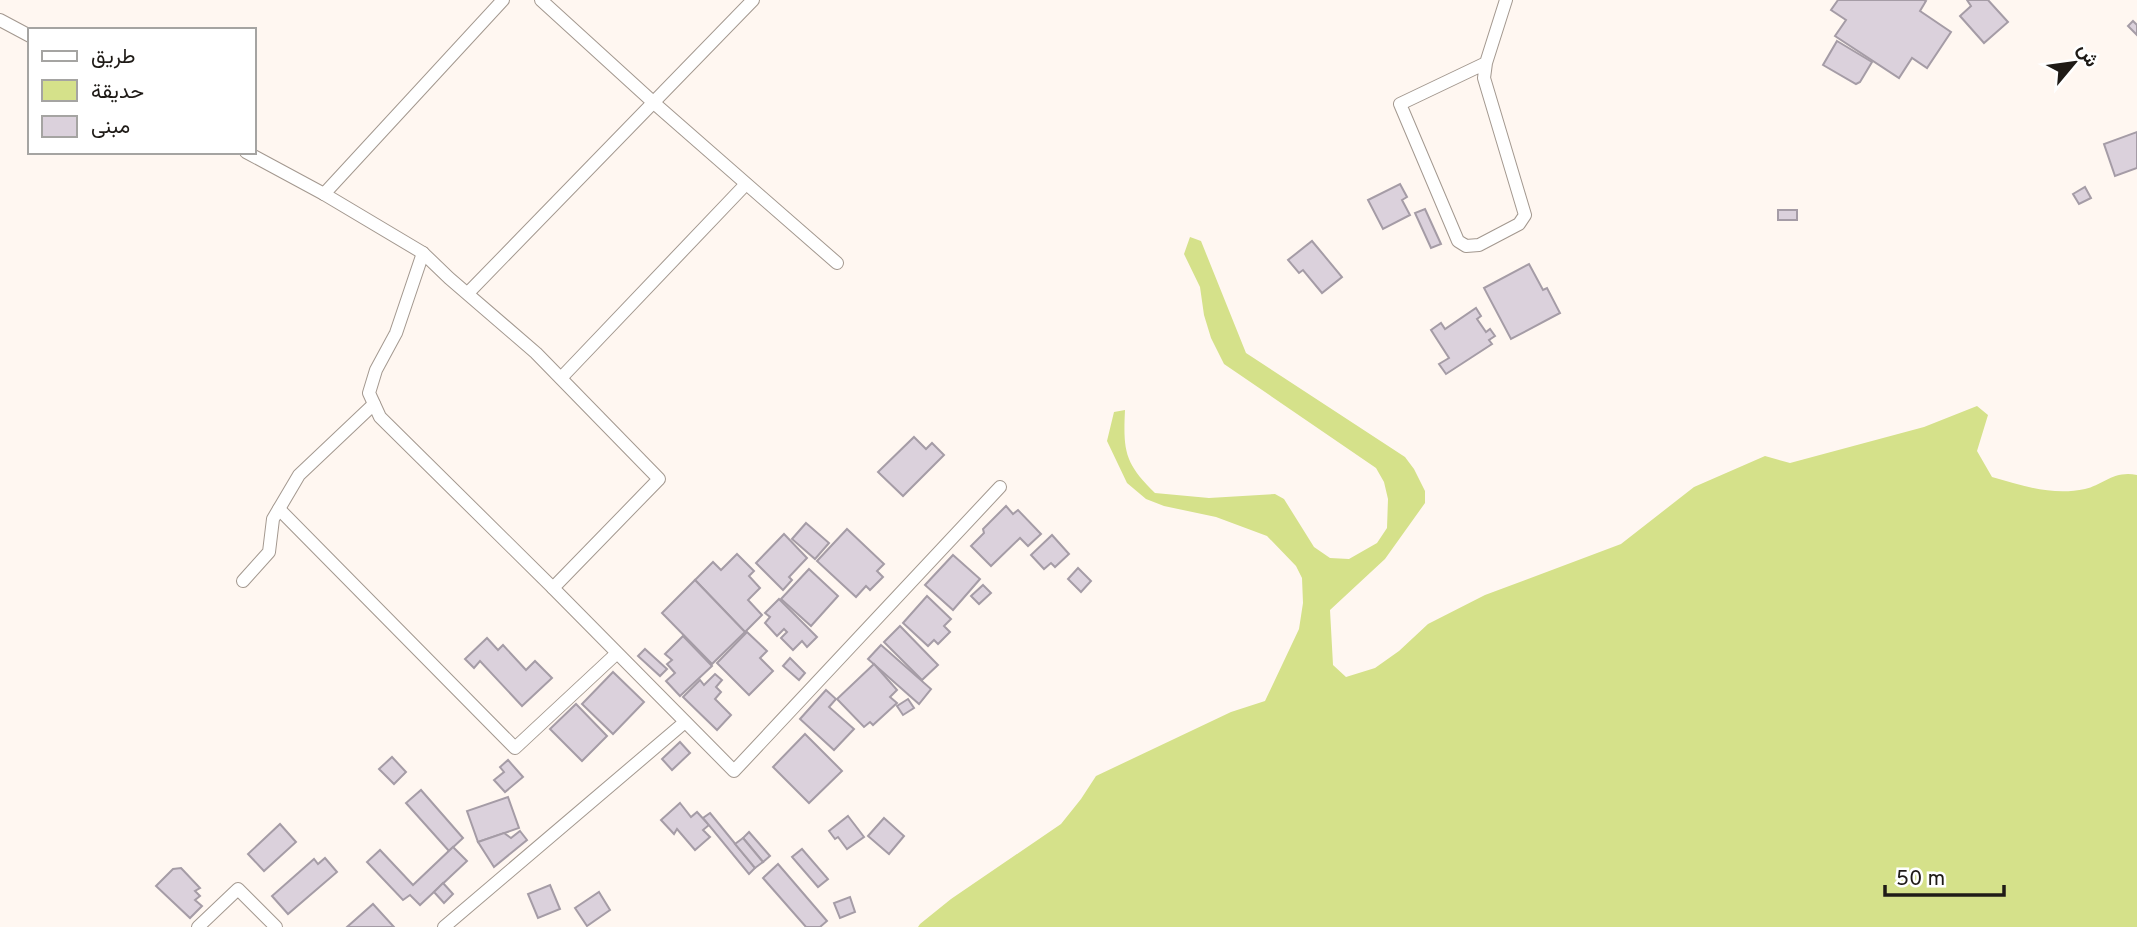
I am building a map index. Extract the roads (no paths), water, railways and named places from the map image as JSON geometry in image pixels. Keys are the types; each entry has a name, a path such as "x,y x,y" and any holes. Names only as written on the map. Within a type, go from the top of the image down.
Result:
{"street":[{"path":"324,194 503,0"},
{"path":"541,0 837,263"},
{"path":"468,293 753,0"},
{"path":"1486,64 1400,104 1458,241 1466,246 1479,245 1519,224 1525,215 1484,78 1506,0"},
{"path":"0,20 28,35"},
{"path":"250,154 424,253 536,354 659,479 553,588"},
{"path":"561,379 746,184"},
{"path":"424,253 396,333 376,370 369,393 380,417 734,771 1000,487"},
{"path":"243,581 269,552 273,519 299,475 374,404"},
{"path":"279,509 515,748 616,654"},
{"path":"444,927 685,722"},
{"path":"198,927 238,889 276,927"}]}
